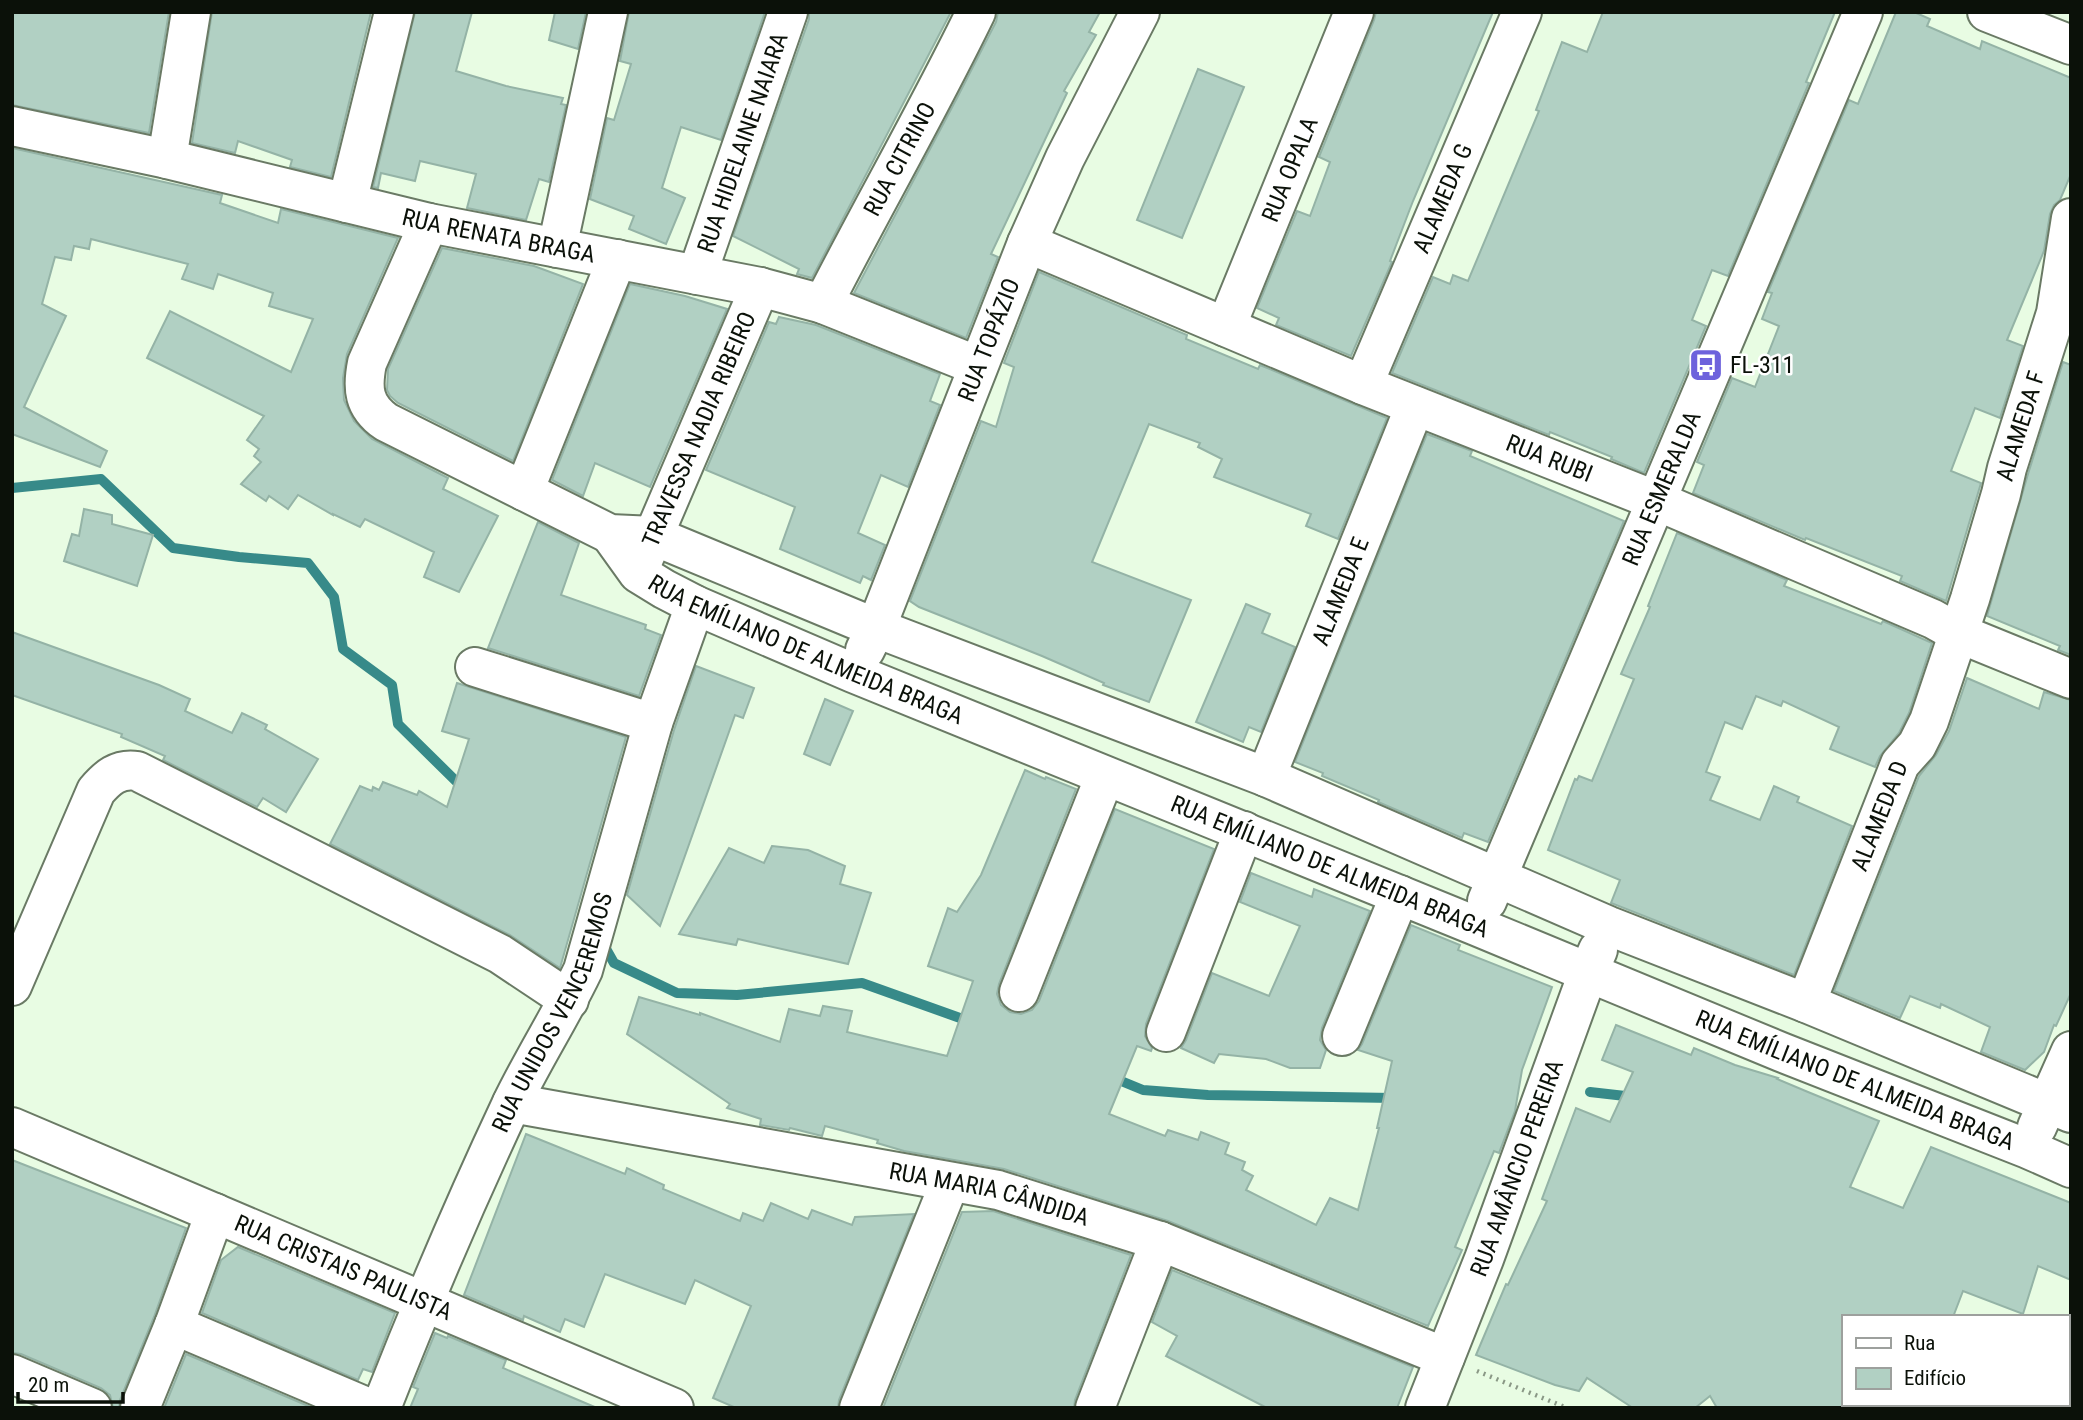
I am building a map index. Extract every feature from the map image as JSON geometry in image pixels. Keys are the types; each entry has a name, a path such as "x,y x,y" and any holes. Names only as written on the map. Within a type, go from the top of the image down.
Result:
{"street":[{"path":"167,159 191,12"},
{"path":"348,203 394,12"},
{"path":"557,248 608,12"},
{"name":"RUA HIDELAINE NAIARA","path":"697,275 788,12"},
{"name":"RUA CITRINO","path":"823,304 976,12"},
{"name":"RUA TOPÁZIO","path":"853,673 876,628 1027,243 1065,158 1139,12"},
{"name":"RUA OPALA","path":"1226,327 1354,12"},
{"name":"ALAMEDA G","path":"1363,385 1522,12"},
{"name":"RUA ESMERALDA","path":"1476,926 1863,12"},
{"path":"1987,12 2071,45"},
{"name":"RUA RENATA BRAGA","path":"12,127 167,159 429,223 760,287 823,304 978,366"},
{"name":"ALAMEDA F","path":"1958,633 2056,313 2071,218"},
{"name":"RUA EMÍLIANO DE ALMEIDA BRAGA","path":"429,223 367,363 363,384 376,415 386,422 610,534 654,536 876,628 1266,777 1609,926 1806,1003 2059,1108"},
{"name":"RUA RUBI","path":"1027,243 1363,385 1657,501 1933,619 1958,633 2071,679"},
{"path":"524,491 617,259"},
{"name":"TRAVESSA NADIA RIBEIRO","path":"638,573 760,287"},
{"name":"ALAMEDA E","path":"1266,777 1415,406"},
{"name":"RUA EMÍLIANO DE ALMEIDA BRAGA","path":"610,534 638,573 695,605 853,673 2071,1168"},
{"name":"RUA UNIDOS VENCEREMOS","path":"381,1408 423,1301 512,1103 576,985 653,723 695,605"},
{"name":"ALAMEDA D","path":"1806,1003 1900,764 1917,744 1929,722 1958,633"},
{"path":"475,667 653,723"},
{"path":"12,986 96,791 106,779 128,769 137,771 500,954 576,985"},
{"path":"1019,992 1105,776"},
{"path":"1166,1032 1244,831"},
{"path":"1342,1036 1400,895"},
{"name":"RUA AMÂNCIO PEREIRA","path":"1425,1408 1484,1259 1588,973 1609,926"},
{"path":"2028,1149 2059,1108 2071,1051"},
{"name":"RUA MARIA CÂNDIDA","path":"512,1103 998,1190 1160,1241 1445,1357"},
{"name":"RUA CRISTAIS PAULISTA","path":"12,1127 423,1301 622,1398 674,1408"},
{"path":"859,1408 950,1182"},
{"path":"139,1408 174,1325 215,1213"},
{"path":"1095,1408 1160,1241"},
{"path":"174,1325 369,1408"},
{"path":"12,1374 92,1408"}],"path":[{"path":"1445,1357 1567,1408"}],"building":[{"path":"12,12 169,12 149,133 12,105"},
{"path":"212,12 371,12 331,177 290,167 292,160 238,141 235,153 192,143"},
{"path":"415,12 472,12 456,71 506,86 563,98 561,104 566,105 549,182 539,179 526,220 467,208 476,174 420,161 415,181 381,173 378,188 373,187"},
{"path":"555,12 586,12 578,49 549,40"},
{"path":"629,12 765,12 721,140 681,127 662,188 685,198 666,244 629,229 634,216 590,199 607,118 614,120 631,64 620,61"},
{"path":"809,12 951,12 812,278 797,274 799,269 733,236 809,19"},
{"path":"998,12 1100,12 1089,32 1096,35 1064,91 1067,93 991,254 998,257 966,338 854,293 996,22"},
{"path":"1376,12 1493,12 1351,356 1276,325 1279,318 1257,308 1297,211 1310,216 1330,162 1319,157"},
{"path":"1603,12 1835,12 1806,82 1809,83 1728,276 1712,270 1692,320 1706,326 1644,473 1550,432 1549,435 1392,373 1433,277 1450,284 1453,275 1468,281 1539,111 1536,110 1562,42 1587,52"},
{"path":"1896,12 1914,12 1930,19 1927,26 1980,49 1982,41 2071,78 2071,174 2060,200 2050,214 2044,251 2007,340 2023,346 2000,418 1975,408 1951,471 1981,483 1946,601 1900,581 1902,576 1806,538 1805,540 1693,493 1704,465 1697,462 1732,378 1755,387 1779,326 1762,319 1772,293 1768,292 1849,100 1858,104"},
{"path":"1198,69 1244,87 1182,238 1137,220"},
{"path":"12,148 222,195 220,203 278,223 281,209 398,238 347,354 343,378 344,400 354,421 372,439 448,478 443,489 498,516 459,592 424,577 434,552 365,519 360,527 298,495 288,509 269,496 266,501 241,484 261,462 254,456 259,449 247,440 264,416 147,358 170,311 291,372 313,319 269,306 273,293 218,274 213,289 182,279 188,264 91,239 89,249 74,246 71,260 55,257 42,304 66,316 24,407 107,451 100,467 12,434"},
{"path":"442,248 534,266 583,284 513,461 398,403 387,390 388,369"},
{"path":"1039,272 1187,335 1186,339 1258,369 1260,365 1387,418 1338,539 1306,526 1311,514 1214,477 1222,459 1198,447 1200,443 1149,424 1092,562 1191,600 1149,702 1103,685 1104,683 1042,656 910,601 981,421 996,427 1014,367 1004,363"},
{"path":"630,284 685,296 727,309 650,487 595,463 583,496 552,480"},
{"path":"779,317 816,325 940,374 930,401 940,405 908,487 881,475 858,533 885,545 871,580 863,576 860,583 780,549 795,507 706,470 769,322 776,324"},
{"path":"2063,362 2071,365 2071,655 2058,650 2060,646 1987,616"},
{"path":"1427,434 1472,451 1470,456 1624,521 1488,842 1464,833 1462,838 1295,762"},
{"path":"84,509 112,515 112,524 153,535 137,586 64,561 72,534 79,536"},
{"path":"538,522 579,543 561,595 646,625 645,629 661,635 639,696 488,648"},
{"path":"1677,533 1787,580 1784,586 1881,624 1883,621 1932,643 1909,713 1899,733 1880,756 1875,767 1830,749 1839,727 1783,701 1781,706 1756,696 1742,729 1725,722 1706,772 1720,777 1710,800 1760,820 1774,786 1799,797 1797,802 1852,826 1794,975 1611,903 1620,880 1548,850 1575,779 1579,776 1592,781 1634,679 1621,674 1650,607 1648,606"},
{"path":"1246,604 1270,614 1262,633 1295,647 1261,732 1249,727 1243,742 1196,722"},
{"path":"12,632 159,685 190,699 185,711 232,733 242,713 267,725 265,729 318,759 286,812 263,798 257,807 163,760 165,756 121,737 122,734 12,695"},
{"path":"696,666 754,688 743,718 735,715 660,926 627,895 674,730"},
{"path":"1967,678 2039,709 2044,692 2071,700 2071,993 2056,1026 2054,1025 2044,1052 2025,1070 1981,1052 1990,1027 1941,1004 1940,1008 1910,996 1900,1018 1834,991 1919,776 1936,755 1949,731"},
{"path":"457,683 626,737 560,968 510,935 330,844 360,786 372,791 373,787 379,790 383,782 417,795 419,791 447,807 469,739 442,731"},
{"path":"825,699 853,711 830,765 804,754"},
{"path":"1025,770 1076,789 999,984 997,994 1001,1005 1010,1012 1021,1014 1032,1010 1039,1001 1115,809 1214,849 1146,1024 1145,1036 1151,1051 1137,1046 1109,1114 1165,1136 1168,1130 1198,1140 1201,1132 1229,1143 1225,1154 1245,1162 1242,1170 1253,1176 1246,1190 1316,1225 1330,1198 1358,1210 1379,1128 1392,1061 1358,1050 1411,925 1460,945 1458,950 1552,987 1522,1070 1515,1111 1499,1153 1494,1151 1455,1247 1462,1250 1428,1326 1168,1221 1004,1169 904,1151 877,1143 878,1140 825,1126 822,1136 790,1128 760,1125 761,1119 727,1108 730,1104 627,1034 639,997 700,1013 780,1042 789,1009 820,1016 823,1006 852,1011 847,1032 947,1056 973,981 928,966 948,908 957,912 981,875"},
{"path":"772,846 808,850 845,866 840,884 871,893 848,964 738,939 736,945 679,934 729,848 764,863"},
{"path":"1251,873 1312,897 1314,889 1370,911 1322,1028 1320,1040 1326,1050 1320,1068 1290,1068 1266,1059 1219,1054 1214,1063 1181,1048 1212,973 1269,996 1300,926 1240,902"},
{"path":"1616,1025 1691,1055 1694,1048 1735,1065 1778,1078 1879,1121 1850,1187 1903,1208 1931,1147 2071,1203 2071,1280 2038,1266 2023,1314 1963,1291 1954,1315 1842,1315 1843,1408 1717,1408 1710,1396 1695,1408 1633,1408 1587,1378 1579,1391 1555,1385 1476,1355 1506,1284 1508,1285 1547,1201 1542,1199 1576,1108 1610,1122 1633,1072 1602,1060"},
{"path":"526,1134 625,1174 627,1168 664,1185 663,1189 740,1221 743,1213 763,1221 771,1203 808,1219 812,1210 852,1225 855,1217 914,1214 838,1408 736,1408 713,1398 751,1306 695,1280 685,1304 605,1274 584,1327 565,1319 560,1332 524,1316 523,1320 464,1295"},
{"path":"12,1160 186,1228 119,1408 113,1408 110,1395 101,1388 21,1354 12,1353"},
{"path":"993,1211 1131,1255 1074,1408 883,1408 962,1212"},
{"path":"238,1247 395,1313 372,1372 363,1369 358,1380 202,1313 221,1260"},
{"path":"1172,1270 1413,1367 1397,1408 1267,1408 1166,1356 1177,1336 1152,1322"},
{"path":"435,1333 506,1360 503,1368 597,1408 410,1408 418,1389 413,1387"},
{"path":"186,1354 313,1408 164,1408"}],"waterway":[{"path":"12,488 101,479 173,548 308,563 334,597 343,649 392,685 398,724 466,791"},
{"path":"601,940 614,963 677,993 737,995 862,983 974,1023"},
{"path":"1109,1076 1143,1090 1208,1095 1394,1098"},
{"path":"1590,1092 1634,1097"}],"place":[{"name":"FL-311","path":"1706,365"}]}
